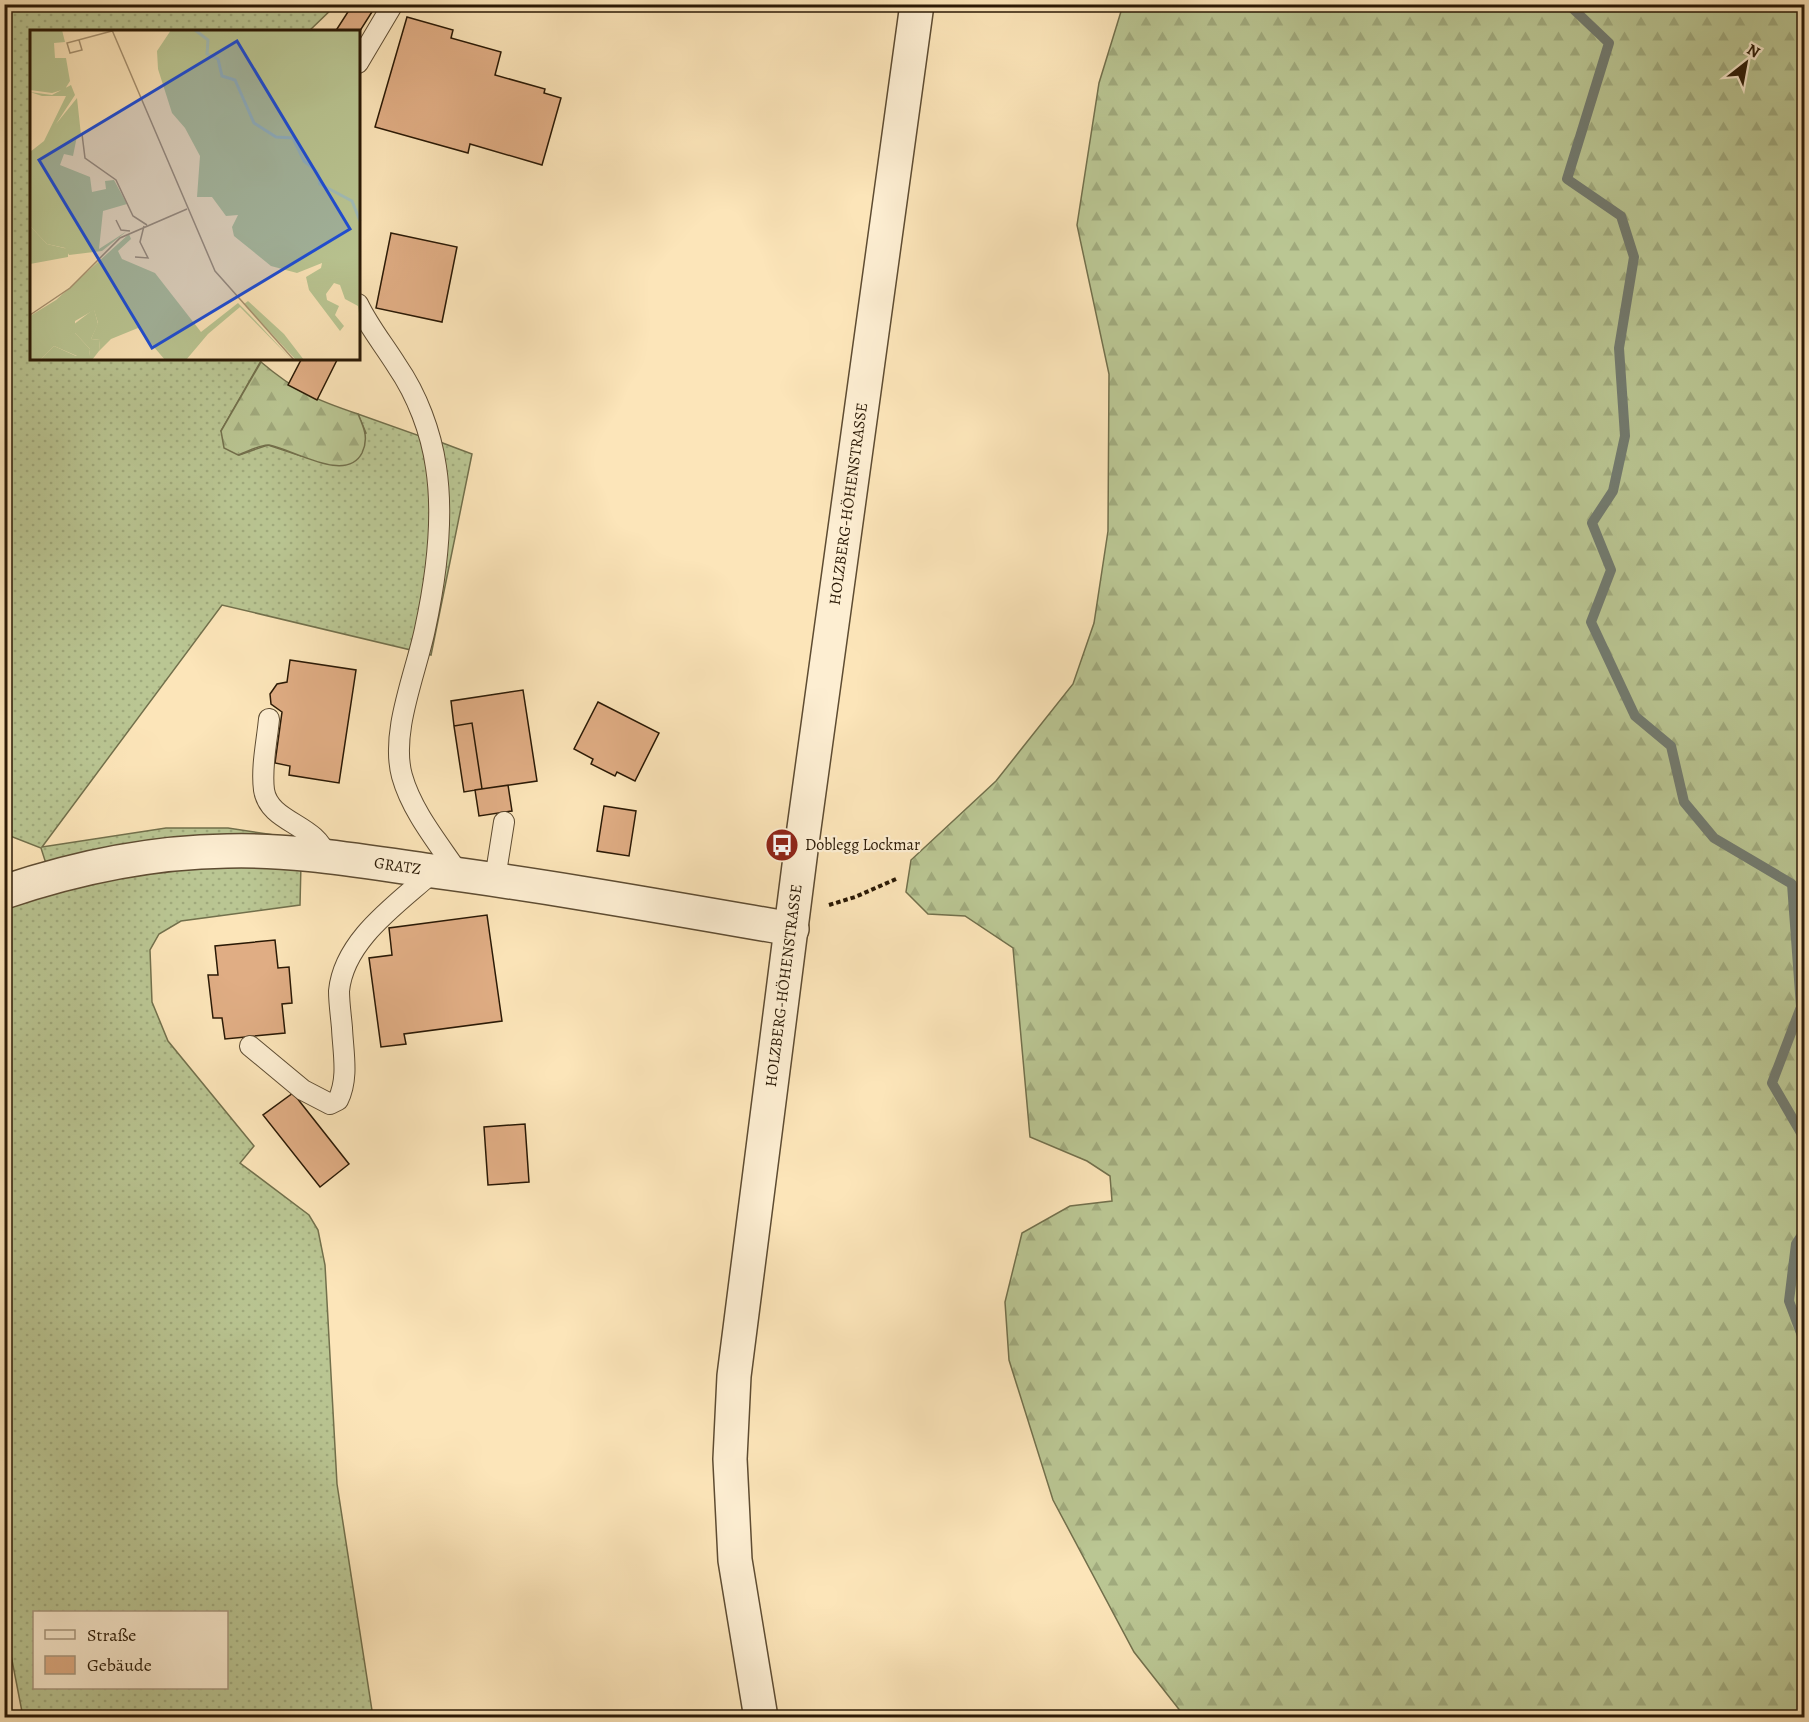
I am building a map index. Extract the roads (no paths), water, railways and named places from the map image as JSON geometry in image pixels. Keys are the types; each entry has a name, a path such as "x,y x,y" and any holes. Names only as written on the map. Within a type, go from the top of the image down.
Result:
{"street":[{"name":"HOLZBERG-HÖHENSTRASSE","path":"761,1718 735,1560 730,1459 740,1325 918,4"},
{"name":"GRATZ","path":"4,892 77,871 183,854 227,850 326,856 794,918"}],"lane":[{"path":"360,60 393,4"},
{"path":"250,1046 303,1090 330,1104 338,1100 344,1089 345,1072 339,992 348,961 359,943 447,872 412,801 402,777 399,760 407,699 425,629 435,564 439,507 433,448 404,377 360,307"},
{"path":"269,719 264,779 268,802 277,812 312,834 323,845 326,856"},
{"path":"495,879 504,822"}],"waterway":[{"path":"1568,4 1609,43 1567,179 1621,216 1634,257 1619,348 1625,436 1613,491 1592,523 1611,570 1591,622 1635,716 1671,746 1684,802 1714,838 1792,884 1801,1007 1772,1083 1804,1138"},
{"path":"1804,1232 1796,1244 1789,1301 1804,1341"}],"place":[{"name":"Doblegg Lockmar","path":"782,845"}]}
